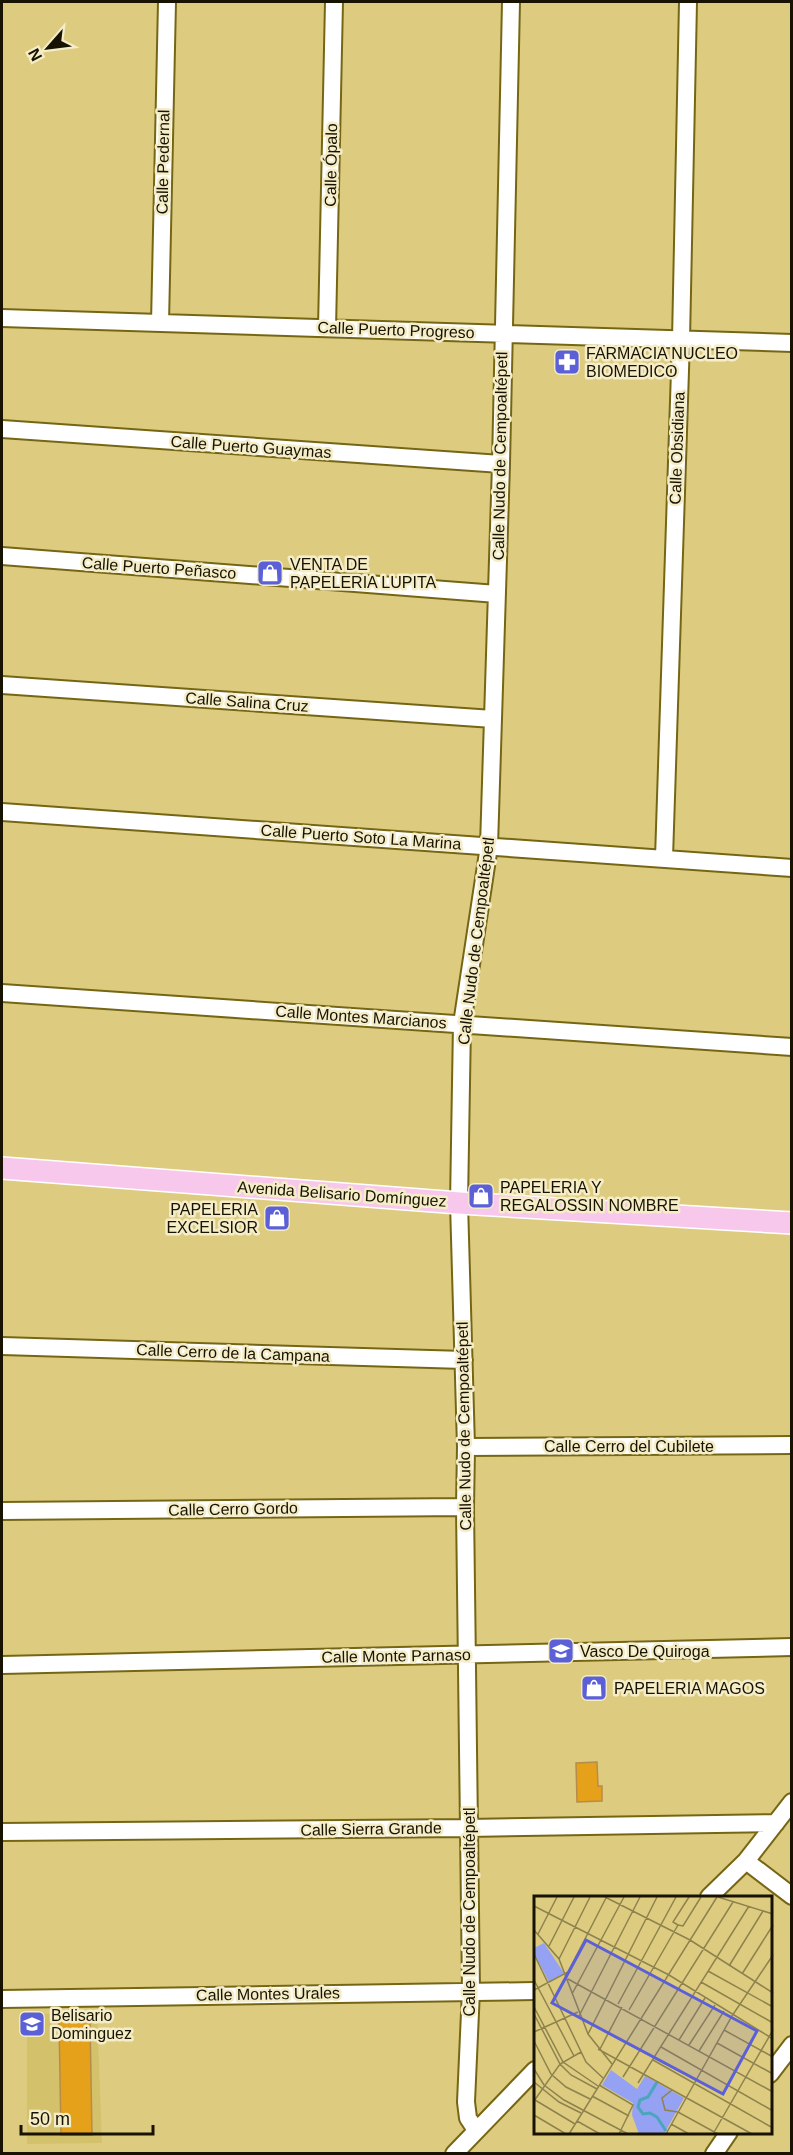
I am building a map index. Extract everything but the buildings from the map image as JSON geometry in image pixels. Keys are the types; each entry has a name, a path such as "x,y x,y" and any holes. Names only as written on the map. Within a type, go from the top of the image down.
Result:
{"main road":[{"name":"Avenida Belisario Domínguez","path":"2,1168 459,1203 792,1223"}],"street":[{"name":"Calle Pedernal","path":"160,323 167,2"},
{"name":"Calle Ópalo","path":"327,328 334,2"},
{"name":"Calle Nudo de Cempoaltépetl","path":"476,2130 468,2118 466,2102 471,1990 466,1447 459,1203 462,1024 489,846 501,464 511,2"},
{"name":"Calle Obsidiana","path":"664,858 681,340 688,2"},
{"name":"Calle Puerto Progreso","path":"2,318 792,343"},
{"name":"Calle Puerto Guaymas","path":"2,429 501,464"},
{"name":"Calle Puerto Peñasco","path":"2,555 497,594"},
{"name":"Calle Salina Cruz","path":"2,685 493,719"},
{"name":"Calle Puerto Soto La Marina","path":"2,812 792,867"},
{"name":"Calle Montes Marcianos","path":"2,993 792,1047"},
{"name":"Calle Cerro de la Campana","path":"2,1346 464,1360"},
{"name":"Calle Cerro del Cubilete","path":"466,1447 792,1445"},
{"name":"Calle Cerro Gordo","path":"2,1511 465,1507"},
{"name":"Calle Monte Parnaso","path":"2,1665 792,1647"},
{"path":"710,1896 746,1862 792,1802"},
{"name":"Calle Sierra Grande","path":"2,1832 776,1823"},
{"path":"746,1862 792,1896"},
{"name":"Calle Montes Urales","path":"2,1999 471,1990 534,1991"},
{"path":"772,2073 792,2044"},
{"path":"454,2154 534,2071"},
{"path":"714,2154 728,2134"}],"shaded area":[{"path":"97,2013 102,2143 27,2144 27,2014"}],"place":[{"name":"FARMACIA NUCLEO BIOMEDICO","path":"567,362"},
{"name":"VENTA DE PAPELERIA LUPITA","path":"270,573"},
{"name":"PAPELERIA Y REGALOSSIN NOMBRE","path":"481,1196"},
{"name":"PAPELERIA EXCELSIOR","path":"277,1218"},
{"name":"Vasco De Quiroga","path":"561,1651"},
{"name":"PAPELERIA MAGOS","path":"594,1688"},
{"name":"Belisario Dominguez","path":"32,2024"}]}
